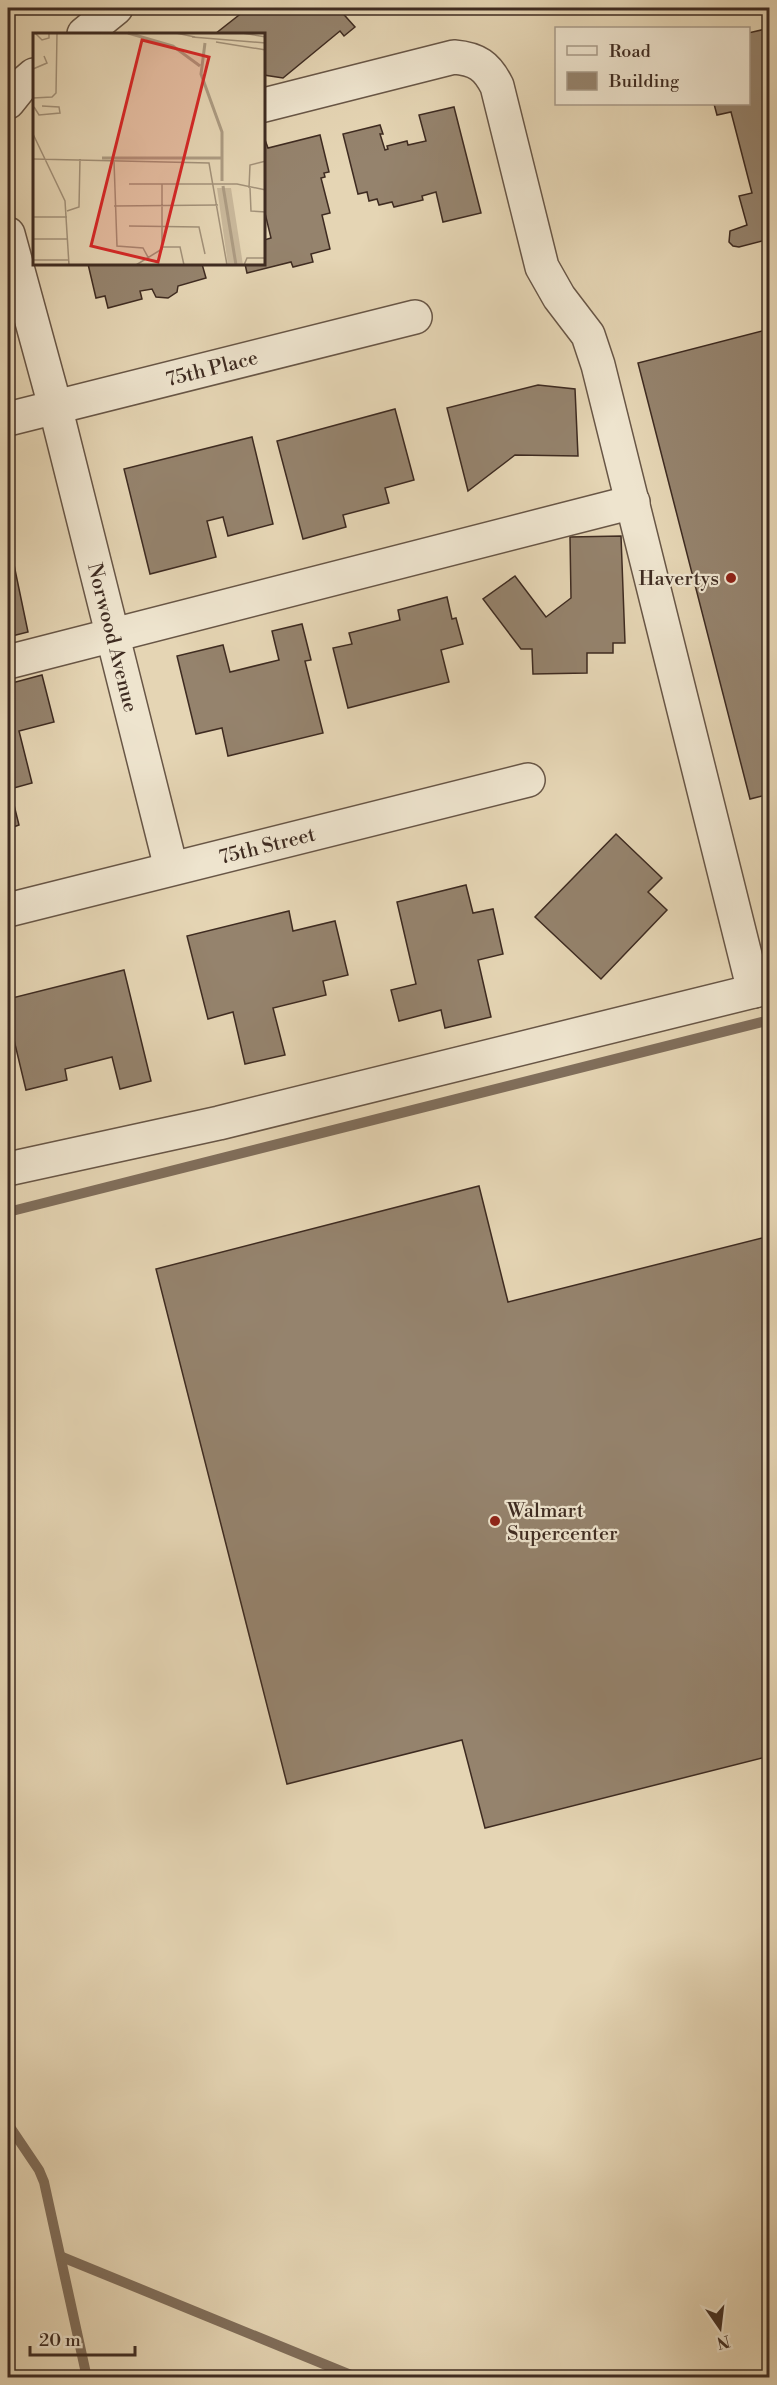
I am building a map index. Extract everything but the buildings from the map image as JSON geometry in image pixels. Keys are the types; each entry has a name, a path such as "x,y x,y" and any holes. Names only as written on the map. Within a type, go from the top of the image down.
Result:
{"street":[{"path":"8,1168 219,1123 762,989 598,365 588,334 559,297 542,267 497,86 490,72 482,64 468,58 454,57 266,104"},
{"path":"8,102 33,76"},
{"name":"Norwood Avenue","path":"8,234 55,406 171,868"},
{"name":"75th Place","path":"8,418 415,316"},
{"path":"8,662 633,502"},
{"name":"75th Street","path":"8,910 528,780"}],"waterway":[{"path":"8,1212 770,1020"},
{"path":"8,2124 39,2170 44,2182 87,2378"},
{"path":"62,2257 358,2378"}],"place":[{"name":"Havertys","path":"731,578"},
{"name":"Walmart Supercenter","path":"495,1521"}]}
